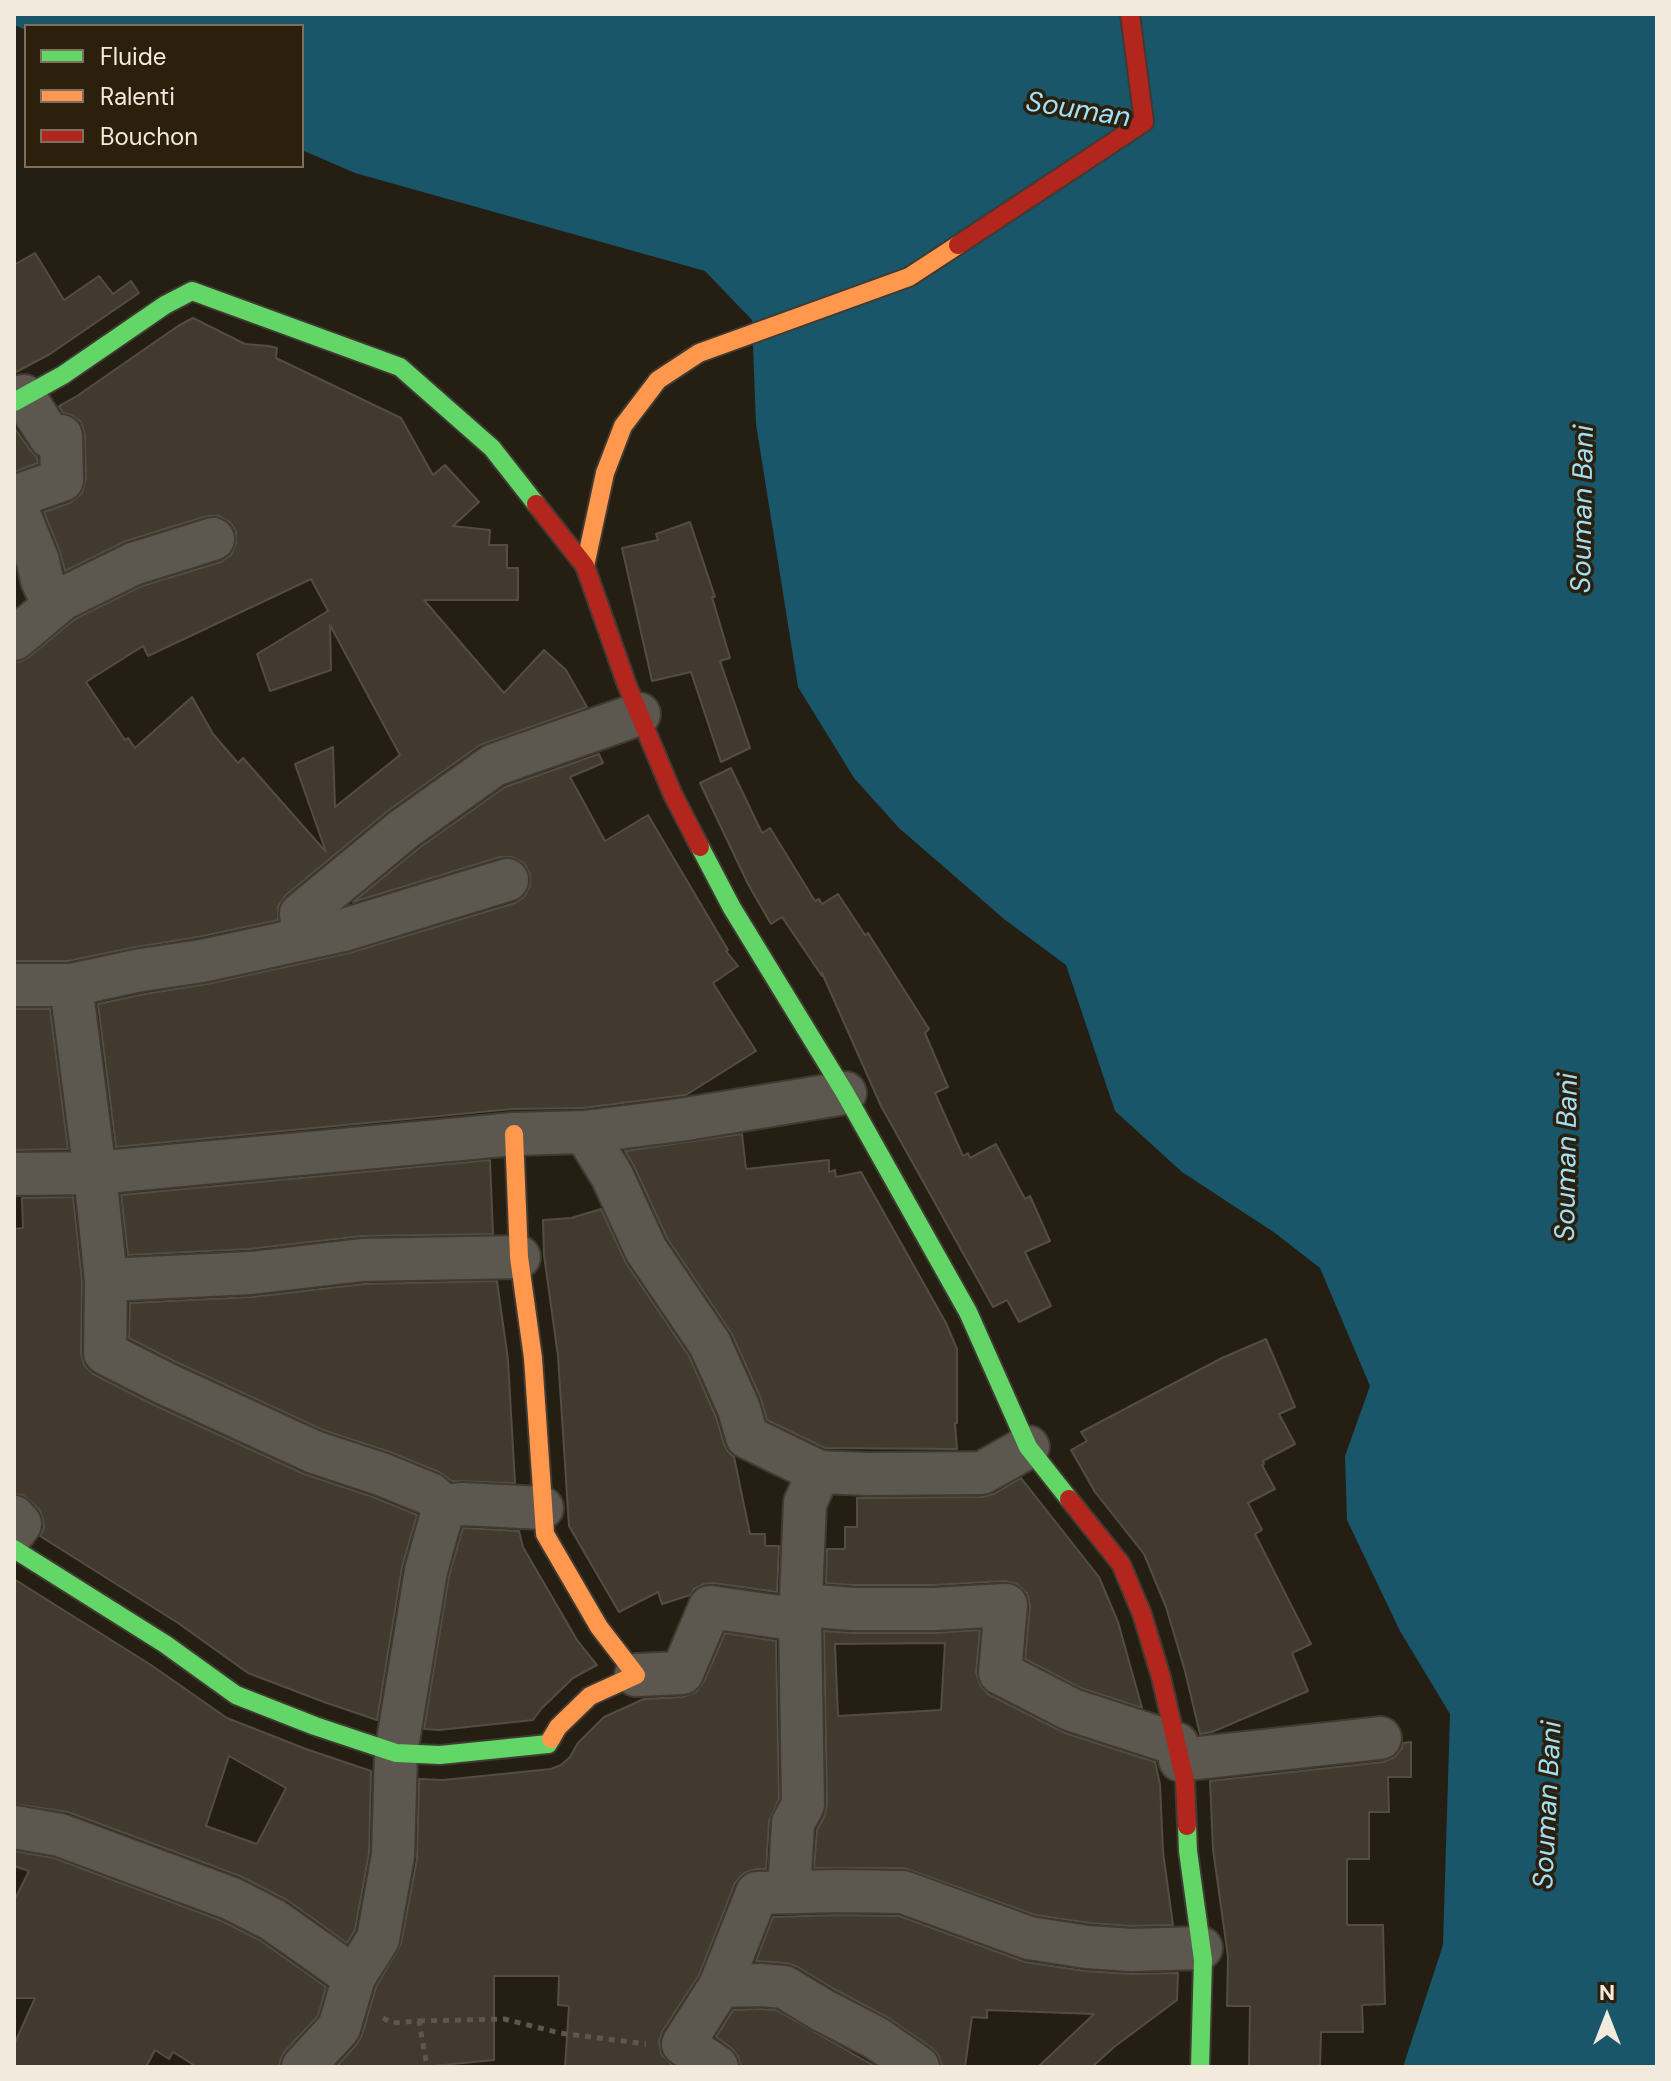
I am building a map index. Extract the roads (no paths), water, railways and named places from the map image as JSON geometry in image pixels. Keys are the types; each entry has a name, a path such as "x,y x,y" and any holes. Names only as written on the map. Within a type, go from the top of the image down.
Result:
{"street":[{"path":"585,566 605,473 623,426 658,380 699,353 909,277 1144,122 1130,14"},
{"path":"54,606 14,500 62,480 61,436 50,437 19,399 63,375 165,305 192,291 400,367 492,448 585,566 627,685 673,795 732,908 845,1093 968,1312 1028,1447 1121,1564 1142,1614 1161,1677 1185,1781 1188,1851 1203,1960 1200,2067"},
{"path":"14,639 62,599 133,564 213,539"},
{"path":"305,938 301,914 404,829 494,765 639,714"},
{"path":"14,985 71,985 202,961 344,930 507,880"},
{"path":"71,985 106,1280 105,1353 314,1452 430,1494 444,1506 542,1508"},
{"path":"14,1174 95,1173 514,1134 585,1132 845,1093"},
{"path":"585,1132 612,1176 646,1250 710,1344 739,1409 747,1437 819,1472 868,1474 982,1473 1028,1447"},
{"path":"514,1134 519,1257 533,1358 545,1534 599,1627 636,1675"},
{"path":"106,1280 251,1273 362,1260 519,1257"},
{"path":"789,1892 793,1823 803,1805 800,1613 805,1503 819,1472"},
{"path":"303,2067 339,2028 354,1977 378,1939 393,1855 396,1753 426,1571 444,1506"},
{"path":"14,1517 20,1524 14,1532"},
{"path":"14,1549 165,1644 236,1695 396,1753 440,1755 548,1744 558,1727 590,1696 636,1675 682,1673 710,1607 800,1613 1006,1605 1000,1673 1072,1710 1179,1752 1380,1738"},
{"path":"14,1827 60,1835 232,1899 273,1920 354,1977"},
{"path":"717,2067 683,2044 720,1986 757,1893 903,1892 1029,1938 1131,1950 1201,1948"},
{"path":"720,1986 784,1987 876,2038 918,2067"}],"water":[{"path":"14,14 1657,14 1657,2067 1403,2067 1443,1945 1450,1714 1400,1631 1347,1520 1345,1456 1370,1386 1320,1268 1275,1233 1182,1172 1115,1111 1066,965 1004,919 899,828 854,778 798,687 756,424 752,320 705,271 355,173 304,151 304,24 24,24 24,29 14,25"}],"water label":[{"name":"Souman","path":"1078,111"},
{"name":"Souman Bani","path":"1584,509"},
{"name":"Souman Bani","path":"1568,1157"},
{"name":"Souman Bani","path":"1549,1805"}]}
